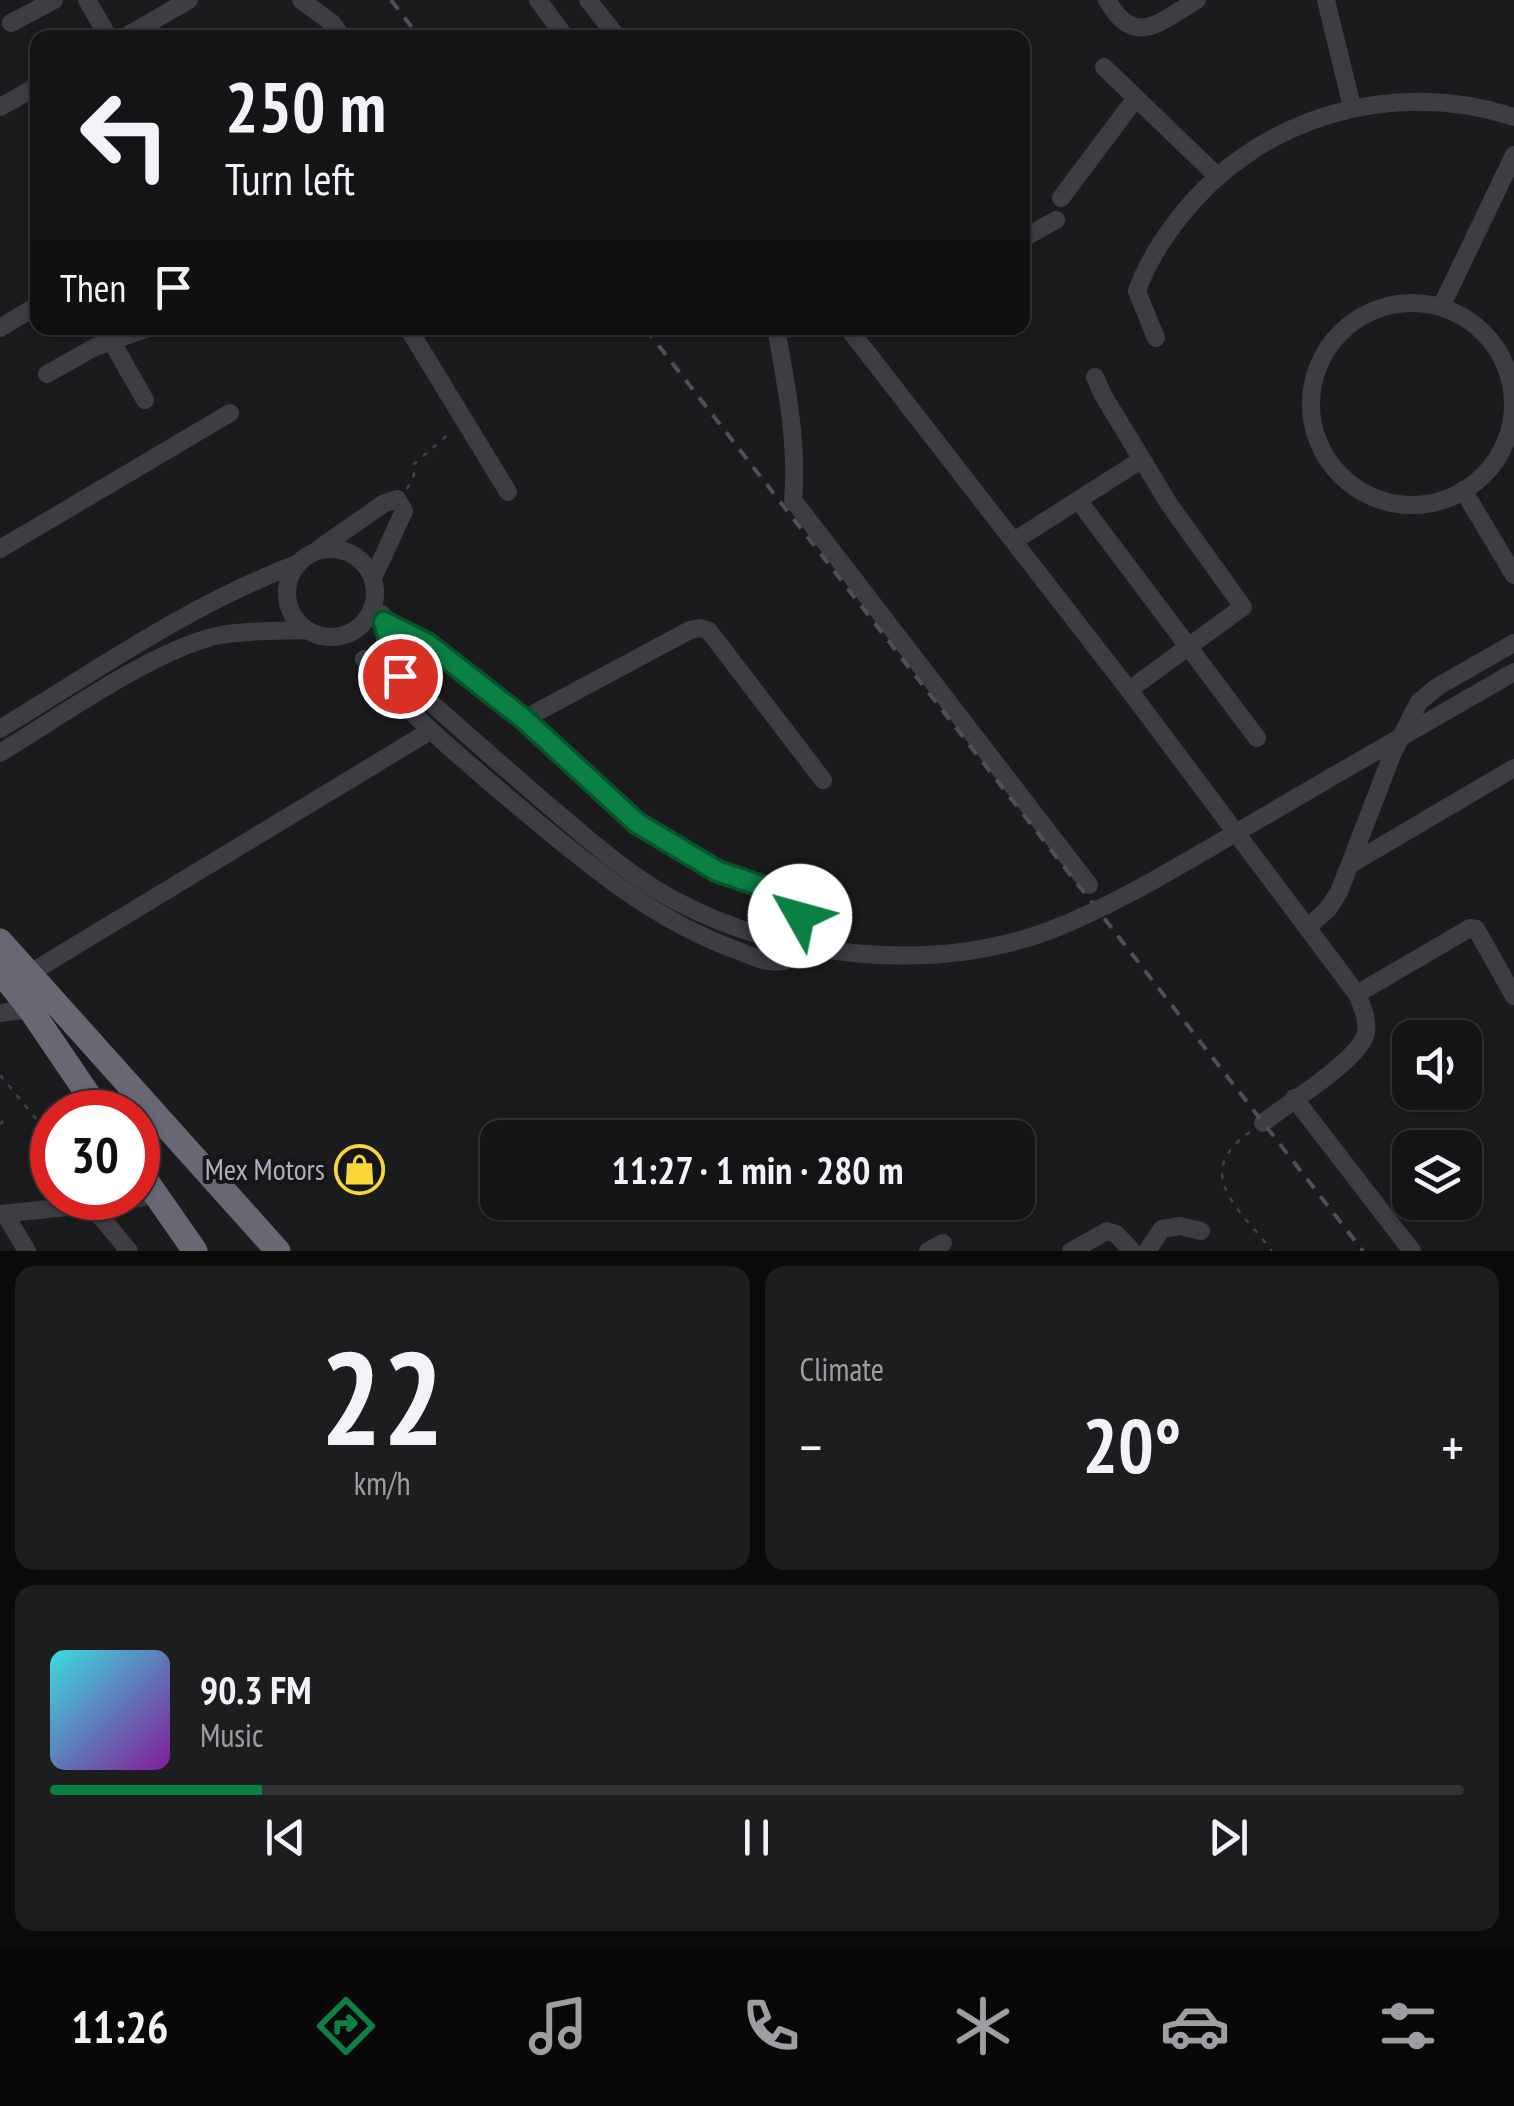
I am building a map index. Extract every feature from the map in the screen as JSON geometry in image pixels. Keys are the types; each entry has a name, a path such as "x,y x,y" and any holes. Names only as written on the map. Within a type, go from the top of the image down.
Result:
{"highway":[{"path":"0,942 269,1244"},
{"path":"0,971 85,1090"},
{"path":"160,1202 195,1251"}],"street":[{"path":"11,23 54,0"},
{"path":"88,0 105,30"},
{"path":"137,30 189,0"},
{"path":"301,0 337,30"},
{"path":"538,0 560,30"},
{"path":"588,0 612,30"},
{"path":"1107,0 1118,20 1135,28 1159,22 1197,0"},
{"path":"1326,0 1352,108"},
{"path":"1104,67 1216,175"},
{"path":"0,106 30,90"},
{"path":"1061,198 1136,98"},
{"path":"1156,338 1137,290 1162,240 1216,175 1273,137 1352,108 1404,102 1436,102 1514,116"},
{"path":"1441,307 1514,154"},
{"path":"1030,235 1056,220"},
{"path":"1406,303 1441,307 1465,318 1493,344 1506,366 1512,391 1509,430 1500,453 1484,474 1464,490 1442,500 1407,504 1384,500 1362,492 1343,478 1317,439 1312,416 1317,370 1342,331 1362,317 1383,307 1406,303"},
{"path":"0,328 30,310"},
{"path":"47,374 95,348 108,335 145,400"},
{"path":"412,335 508,492"},
{"path":"777,335 788,396 795,478 793,500 1089,885"},
{"path":"858,335 1358,994 1366,1020 1362,1042 1263,1123"},
{"path":"1096,377 1141,460 1242,604 1242,610 1128,690"},
{"path":"0,549 230,413"},
{"path":"1014,540 1141,460"},
{"path":"1464,490 1514,576"},
{"path":"0,730 152,637 256,581 298,564 383,504 397,500 404,511 374,584 372,610 360,625 343,635 219,635 196,643 156,661 0,753"},
{"path":"1078,500 1257,738"},
{"path":"316,551 331,548 353,554 365,565 400,676"},
{"path":"298,564 289,578 286,595 290,611 316,633 400,676 594,844 673,900 732,928 804,948 867,955 985,947 1053,929 1122,897 1514,672"},
{"path":"364,659 388,690 430,731 635,900 707,940 767,962 790,958 800,921 796,900 717,871 662,840 637,823 524,719 428,644 384,622"},
{"path":"524,719 700,628 709,631 823,780"},
{"path":"1309,926 1333,902 1394,750 1420,702 1437,687 1514,642"},
{"path":"28,975 430,731"},
{"path":"1351,864 1514,768"},
{"path":"1358,994 1470,928 1476,930 1514,996"},
{"path":"0,1013 30,1009"},
{"path":"1294,1098 1412,1251"},
{"path":"27,1251 3,1214 30,1211"},
{"path":"103,1220 129,1251"},
{"path":"1147,1251 1162,1230 1180,1226 1201,1232"},
{"path":"1071,1251 1107,1232 1116,1234 1132,1251"}],"path":[{"path":"397,500 412,485 413,465 463,421"},
{"path":"0,1074 30,1111"},
{"path":"1263,1123 1228,1150 1220,1167 1220,1178 1272,1251"}],"railway":[{"path":"391,0 414,30"},
{"path":"650,335 1363,1251"}],"place":[{"name":"Mex Motors","path":"360,1170"}],"route":[{"path":"400,676 384,622 428,644 524,719 637,823 717,871 790,896 799,906 800,916"}]}
